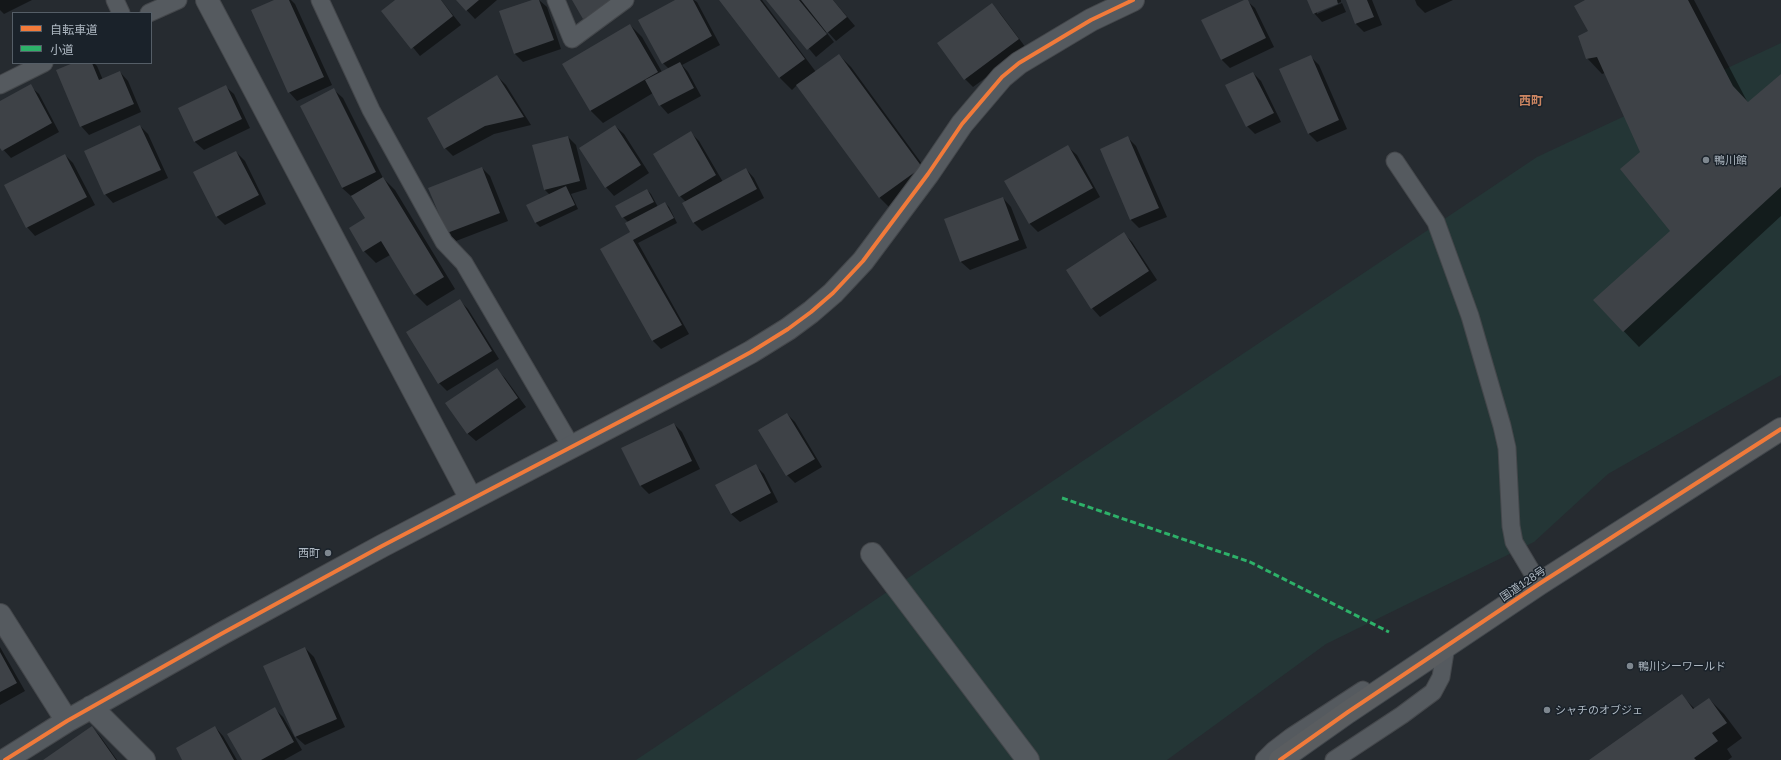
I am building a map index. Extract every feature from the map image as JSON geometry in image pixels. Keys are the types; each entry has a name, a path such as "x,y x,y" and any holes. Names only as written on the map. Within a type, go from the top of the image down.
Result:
{"highway":[{"name":"国道128号","path":"1280,760 1348,712 1539,584 1781,429"}],"street":[{"path":"207,0 471,499"},
{"path":"5,760 67,721 221,634 471,499 751,352 811,312 833,293 863,261 928,174 962,124 1002,77 1019,63 1090,20 1133,0"},
{"path":"872,554 1028,760"},
{"path":"0,614 67,721"},
{"path":"90,708 144,760"}],"lane":[{"path":"115,0 121,12"},
{"path":"151,12 178,0"},
{"path":"320,0 372,110 444,242 464,263 571,446"},
{"path":"556,0 572,39 625,0"},
{"path":"0,85 42,64"},
{"path":"1395,161 1436,222 1470,316 1507,448 1511,526 1514,542 1539,584"},
{"path":"1264,760 1274,750 1325,713 1366,688 1414,666 1446,646"},
{"path":"1334,760 1433,692 1441,677 1446,646"}],"shaded area":[{"path":"1781,43 1781,375 1608,474 1534,542 1326,644 1167,760 636,760 1537,157"}],"building":[{"path":"274,0 289,0 324,77 288,93 251,10"},
{"path":"395,0 441,0 453,16 411,49 381,11"},
{"path":"456,0 479,0 466,11"},
{"path":"532,0 539,0 554,40 514,54 499,11"},
{"path":"572,0 610,0 611,2 583,19"},
{"path":"675,0 693,0 712,36 662,64 638,20"},
{"path":"719,0 760,0 805,59 779,78"},
{"path":"766,0 799,0 827,34 807,50"},
{"path":"801,0 833,0 847,17 827,33"},
{"path":"1244,0 1248,0 1266,38 1221,60 1201,20"},
{"path":"1307,0 1337,0 1338,4 1313,14"},
{"path":"1346,0 1367,0 1374,17 1355,24"},
{"name":"鴨川館","path":"1585,0 1688,0 1733,86 1748,102 1781,74 1781,187 1623,332 1593,300 1670,231 1620,169 1640,152 1597,57 1586,59 1578,36 1588,31 1574,6"},
{"path":"992,3 1019,39 964,80 937,43"},
{"path":"630,24 658,72 590,111 562,64"},
{"path":"839,54 922,167 879,198 796,85"},
{"path":"1311,55 1339,120 1308,134 1279,69"},
{"path":"680,62 694,88 659,106 645,80"},
{"path":"71,64 92,64 99,80 120,71 134,104 80,127 56,70"},
{"path":"1253,72 1274,113 1246,127 1225,85"},
{"path":"497,75 524,117 485,126 444,149 427,118"},
{"path":"31,84 52,123 2,151 0,148 0,101"},
{"path":"226,85 242,119 194,142 178,108"},
{"path":"334,88 376,172 342,188 300,106"},
{"path":"140,125 161,170 104,195 84,151"},
{"path":"615,125 641,165 605,188 579,148"},
{"path":"691,131 716,175 679,197 653,154"},
{"path":"568,136 580,181 544,190 532,145"},
{"path":"1128,136 1159,208 1130,220 1100,149"},
{"path":"1068,145 1093,188 1029,224 1004,181"},
{"path":"236,151 259,195 216,217 193,172"},
{"path":"65,154 87,197 26,228 4,185"},
{"path":"482,167 500,213 447,233 428,188"},
{"path":"746,168 757,189 693,223 682,203"},
{"path":"383,177 444,277 414,295 381,241 363,252 349,228 365,218 351,196"},
{"path":"566,186 575,205 535,223 526,205"},
{"path":"647,189 654,202 622,218 615,206"},
{"path":"1003,197 1019,240 960,262 944,219"},
{"path":"665,202 674,218 633,240 682,325 652,341 600,249 630,232 625,223"},
{"path":"1124,232 1149,271 1091,309 1066,270"},
{"path":"460,299 492,351 438,384 406,332"},
{"path":"497,368 518,398 467,434 445,403"},
{"path":"787,413 815,459 786,476 758,430"},
{"path":"674,423 692,461 640,486 621,448"},
{"path":"756,464 771,493 731,514 715,485"},
{"path":"305,647 337,719 295,737 263,666"},
{"path":"0,652 17,683 0,692"},
{"name":"鴨川シーワールド","path":"1682,694 1693,709 1709,698 1727,723 1712,733 1718,741 1694,758 1696,760 1589,760"},
{"path":"275,707 294,742 261,760 242,760 227,734"},
{"path":"92,726 116,760 43,760"},
{"path":"215,726 234,760 182,760 176,748"}],"marked path":[{"path":"1062,498 1250,562 1389,632"}],"cycle path":[{"path":"5,760 67,721 221,634 382,546 709,375 751,352 788,329 833,293 863,261 928,174 962,124 1002,77 1019,63 1091,20 1133,0"},
{"path":"1280,760 1348,712 1539,584 1781,429"}],"place":[{"name":"鴨川館","path":"1706,160"},
{"name":"西町","path":"328,553"},
{"name":"鴨川シーワールド","path":"1630,666"},
{"name":"シャチのオブジェ","path":"1547,710"}],"district":[{"name":"西町","path":"1531,101"}]}
